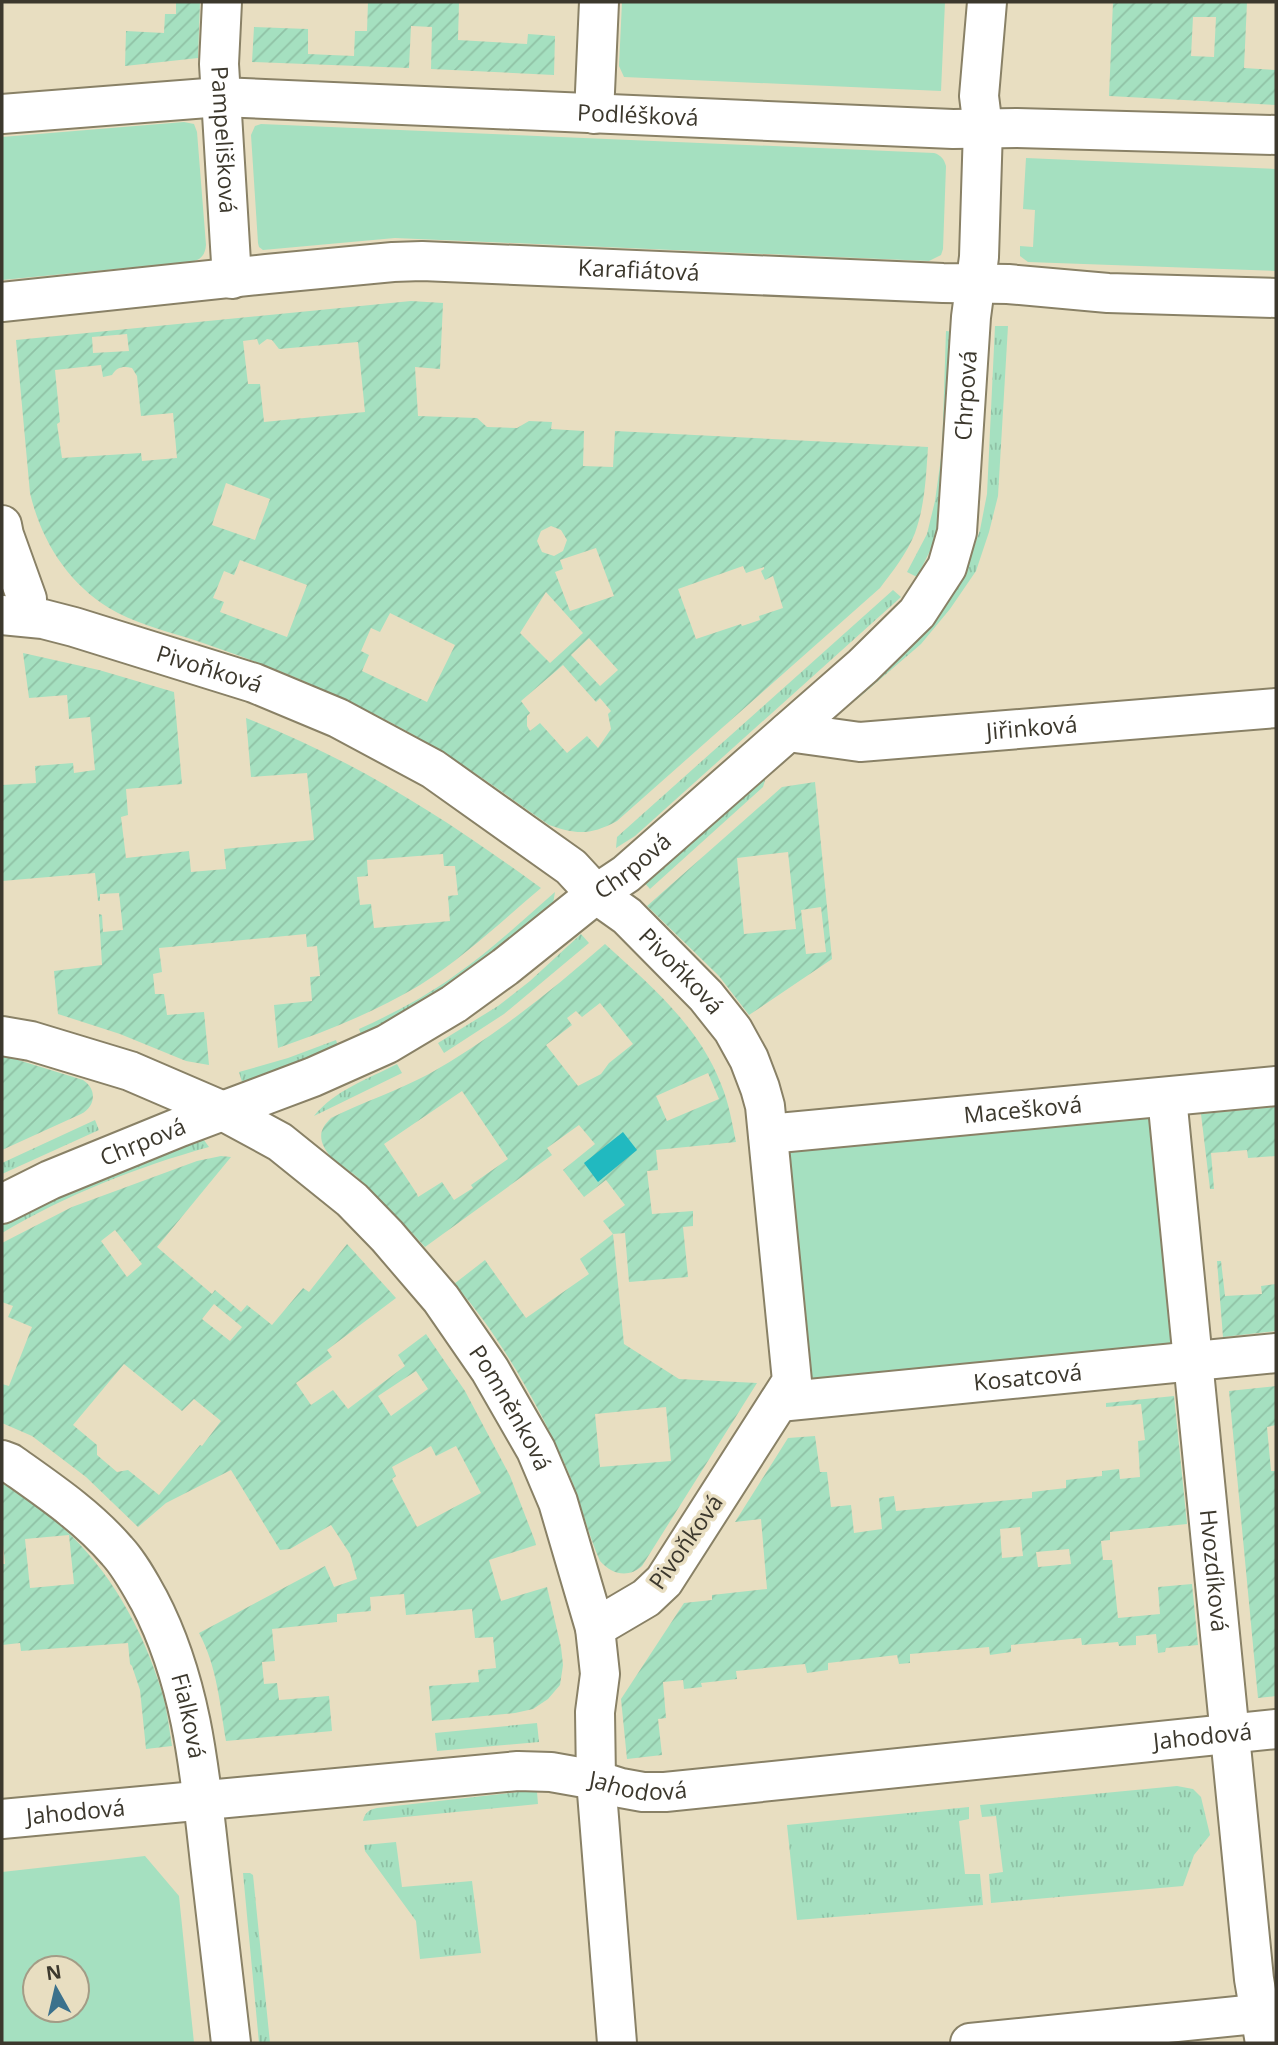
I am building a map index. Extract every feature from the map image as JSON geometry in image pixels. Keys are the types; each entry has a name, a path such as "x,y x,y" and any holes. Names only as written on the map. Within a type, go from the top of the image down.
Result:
{"street":[{"name":"Pampelišková","path":"222,2 220,97 232,279"},
{"path":"594,114 599,2"},
{"name":"Chrpová","path":"2,1204 50,1180 313,1077 387,1044 454,1004 596,894 626,874 863,666 917,613 947,567 957,532 971,317 979,257 983,128 979,96 987,2"},
{"name":"Podléšková","path":"2,114 220,97 953,130 983,128 1276,135"},
{"name":"Karafiátová","path":"2,302 422,261 1007,284 1108,293 1276,298"},
{"name":"Pivoňková","path":"2,525 27,599 14,616 74,626 254,683 338,718 433,769 571,867 596,894 627,916 706,996 733,1030 748,1059 765,1106 792,1381 664,1581 646,1598 596,1628"},
{"name":"Jiřinková","path":"788,732 860,742 1276,708"},
{"name":"Pomněnková","path":"2,1036 31,1041 130,1072 223,1111 280,1142 352,1200 441,1299 490,1370 536,1450 558,1502 596,1628 600,1674 595,1712 596,1780 617,2043"},
{"name":"Macešková","path":"768,1134 1276,1086"},
{"name":"Hvozdíková","path":"1167,1097 1254,1979 1267,2023"},
{"name":"Kosatcová","path":"779,1402 1276,1353"},
{"name":"Fialková","path":"2,1460 68,1504 118,1551 142,1587 164,1629 179,1671 192,1724 231,2043"},
{"name":"Jahodová","path":"2,1819 518,1771 551,1772 643,1792 665,1792 1276,1730"},
{"path":"970,2043 1267,2023"}],"green space":[{"path":"176,2 200,2 198,58 125,66 126,31 164,33 165,14 176,14"},
{"path":"368,2 459,2 458,40 527,44 528,34 555,36 554,75 431,69 432,27 411,26 409,68 252,62 254,27 308,29 308,54 354,56 355,31 367,31"},
{"path":"622,2 945,2 941,91 624,77 619,66"},
{"path":"1113,2 1247,2 1244,68 1276,70 1276,105 1109,96","holes":["1193,17 1216,17 1214,57 1191,56"]},
{"path":"184,122 194,124 197,132 206,245 201,258 188,262 2,280 2,137"},
{"path":"261,124 934,153 942,158 946,166 943,249 941,255 929,261 395,238 263,250 258,243 251,135 255,126"},
{"path":"1026,158 1276,169 1276,271 1028,262 1020,256 1020,246 1033,247 1035,210 1023,209"},
{"path":"411,301 443,303 440,369 415,367 418,416 477,418 487,427 517,428 529,421 552,422 551,429 584,431 583,466 613,467 615,431 928,447 923,501 912,540 880,588 617,821 591,831 568,831 549,825 449,756 368,711 269,667 127,617 109,608 80,586 68,573 49,543 30,493 16,340","holes":["127,334 129,351 93,353 92,337","257,339 259,345 267,339 272,340 279,349 358,342 365,412 264,422 260,384 248,384 243,341","101,365 103,377 112,375 120,368 132,368 137,376 141,416 173,413 177,458 142,461 141,453 62,458 57,424 60,422 55,370","226,483 270,499 255,540 212,525","551,526 561,530 567,540 563,551 554,556 542,552 537,541 541,531","596,548 614,596 570,611 555,572 563,569 560,560","240,560 307,585 287,637 220,612 224,602 213,598 224,571 234,575","743,566 746,573 764,567 761,571 765,580 773,576 783,608 759,616 760,620 742,626 741,624 696,639 678,589","546,592 583,633 550,663 520,633","390,613 455,645 427,702 362,671 369,655 361,651 371,628 380,632","589,638 618,670 600,686 571,655","563,665 596,702 600,698 611,711 608,714 611,729 598,748 587,736 567,753 540,723 530,731 527,716 530,713 521,701"]},
{"path":"995,326 1008,326 998,496 976,571 950,609 921,644 856,700 858,691 967,567 980,530 987,494"},
{"path":"946,331 956,332 952,451 937,537 917,577 907,572 927,534 935,501 942,451"},
{"path":"893,590 901,597 635,836 616,848 617,837"},
{"path":"23,653 99,670 174,692 182,784 126,789 128,815 121,817 126,858 189,851 191,872 226,869 224,849 314,840 307,773 251,777 246,718 326,753 400,793 541,888 467,951 420,985 351,1020 278,1048 274,1005 312,1001 310,977 320,976 317,946 307,947 306,934 159,948 162,972 153,974 155,994 164,994 167,1015 204,1012 209,1065 186,1061 120,1034 58,1014 54,971 102,965 99,914 102,915 103,932 123,930 119,893 100,894 98,901 95,873 2,881 2,785 36,783 35,766 73,763 74,773 95,770 90,717 69,719 67,695 29,698","holes":["443,854 444,866 455,866 458,895 448,896 450,921 374,928 371,904 360,905 357,877 368,876 367,860"]},
{"path":"766,777 763,787 650,889 642,880 757,778"},
{"path":"815,782 832,959 749,1015 719,976 647,906 782,787","holes":["788,852 796,929 744,934 737,858","821,907 826,952 806,954 801,910"]},
{"path":"555,892 553,904 492,961 363,1040 359,1029 408,1005 454,976"},
{"path":"581,934 589,943 504,1014 444,1053 438,1043 498,1006"},
{"path":"605,944 672,1008 700,1043 724,1091 730,1113 736,1142 656,1150 658,1170 647,1171 652,1214 693,1211 693,1226 683,1227 688,1277 629,1282 625,1233 613,1234 603,1221 625,1205 606,1180 584,1197 563,1170 595,1144 579,1125 547,1148 552,1155 425,1247 356,1176 330,1156 321,1138 325,1125 331,1118 417,1080 453,1060 520,1014","holes":["600,1003 633,1044 609,1063 601,1074 578,1086 546,1045 572,1025 567,1018 576,1011 582,1017","708,1073 719,1099 667,1121 656,1096","462,1091 508,1159 454,1200 442,1182 418,1197 384,1144"]},
{"path":"336,1040 339,1049 242,1082 239,1072"},
{"path":"2,1055 83,1080 91,1088 93,1097 90,1107 81,1114 2,1150"},
{"path":"397,1064 402,1073 314,1116 342,1092"},
{"path":"1276,1107 1276,1156 1248,1158 1247,1150 1211,1153 1214,1189 1210,1189 1201,1114"},
{"path":"1155,1113 1176,1345 808,1384 784,1146"},
{"path":"95,1120 99,1130 2,1174 2,1163"},
{"path":"201,1136 209,1147 103,1183 51,1206 2,1233 2,1216"},
{"path":"221,1156 231,1157 157,1247 212,1294 215,1290 241,1312 247,1305 272,1325 303,1288 309,1292 347,1244 396,1298 327,1350 332,1357 296,1383 311,1405 333,1390 348,1409 405,1366 398,1355 426,1334 465,1391 510,1476 536,1545 489,1560 501,1601 547,1587 561,1647 563,1665 560,1685 548,1699 533,1709 432,1721 429,1686 479,1682 478,1670 496,1668 493,1637 475,1638 472,1609 406,1615 404,1594 370,1597 371,1611 337,1614 337,1622 272,1629 275,1661 262,1662 264,1684 277,1683 279,1700 329,1696 332,1731 226,1741 214,1672 199,1633 325,1566 334,1587 357,1579 350,1554 331,1525 290,1549 280,1550 231,1470 166,1503 138,1527 86,1477 32,1436 2,1423 2,1384 9,1386 32,1327 8,1317 13,1306 2,1302 2,1243 72,1207 197,1161","holes":["115,1230 142,1264 127,1277 101,1241","214,1304 242,1327 230,1341 202,1319","124,1364 182,1411 194,1399 221,1421 159,1495 128,1470 117,1472 97,1455 97,1445 73,1425","416,1371 428,1389 391,1416 378,1396","431,1446 436,1456 456,1446 481,1493 417,1527 392,1479 396,1476 392,1467"]},
{"path":"613,1234 624,1344 679,1379 757,1383 642,1566 626,1573 615,1572 600,1561 570,1476 534,1401 488,1326 454,1284 485,1260 526,1318 589,1274 580,1259","holes":["666,1407 671,1461 600,1467 595,1414"]},
{"path":"1217,1261 1221,1261 1225,1296 1262,1294 1261,1286 1276,1284 1276,1331 1223,1337"},
{"path":"1276,1386 1276,1425 1267,1427 1271,1471 1276,1471 1276,1696 1258,1698 1229,1391"},
{"path":"1174,1396 1187,1524 1110,1532 1110,1540 1101,1541 1103,1560 1112,1560 1118,1618 1160,1614 1158,1587 1192,1584 1198,1645 1166,1648 1165,1652 1158,1653 1156,1634 1136,1636 1136,1645 1119,1646 1118,1642 1082,1645 1081,1638 1011,1645 1011,1652 990,1655 989,1647 910,1654 910,1663 899,1664 897,1655 828,1663 828,1670 807,1673 805,1664 736,1671 737,1679 701,1683 702,1687 684,1689 683,1680 663,1682 666,1718 658,1719 662,1755 627,1759 621,1699 684,1603 712,1600 712,1595 767,1589 761,1519 735,1522 788,1438 815,1436 820,1472 827,1472 831,1507 851,1505 854,1533 882,1529 879,1498 894,1496 896,1511 1032,1498 1032,1492 1066,1488 1066,1480 1102,1476 1102,1471 1119,1469 1120,1479 1140,1477 1138,1441 1145,1440 1141,1404 1106,1407 1106,1403","holes":["1020,1527 1023,1556 1002,1558 1000,1529","1069,1549 1071,1564 1038,1567 1036,1552"]},
{"path":"2,1483 55,1521 79,1544 95,1562 122,1601 144,1644 163,1696 172,1746 146,1749 140,1690 130,1664 128,1643 21,1651 20,1643 2,1645 2,1564 5,1564","holes":["69,1535 74,1584 30,1588 25,1539"]},
{"path":"537,1723 539,1742 437,1751 435,1733"},
{"path":"1177,1786 1193,1789 1201,1797 1210,1835 1194,1855 1183,1886 991,1903 989,1874 1003,1872 996,1816 982,1817 980,1805"},
{"path":"537,1792 538,1804 363,1821 368,1812 377,1808"},
{"path":"969,1807 969,1819 959,1821 965,1874 980,1874 983,1905 797,1920 787,1825"},
{"path":"396,1842 402,1887 472,1881 481,1953 420,1959 416,1921 365,1851 364,1845"},
{"path":"145,1856 179,1896 194,2043 2,2043 2,1872"},
{"path":"243,1873 253,1875 270,2043 259,2043"}],"water":[{"path":"623,1132 637,1150 598,1182 584,1163"}]}
